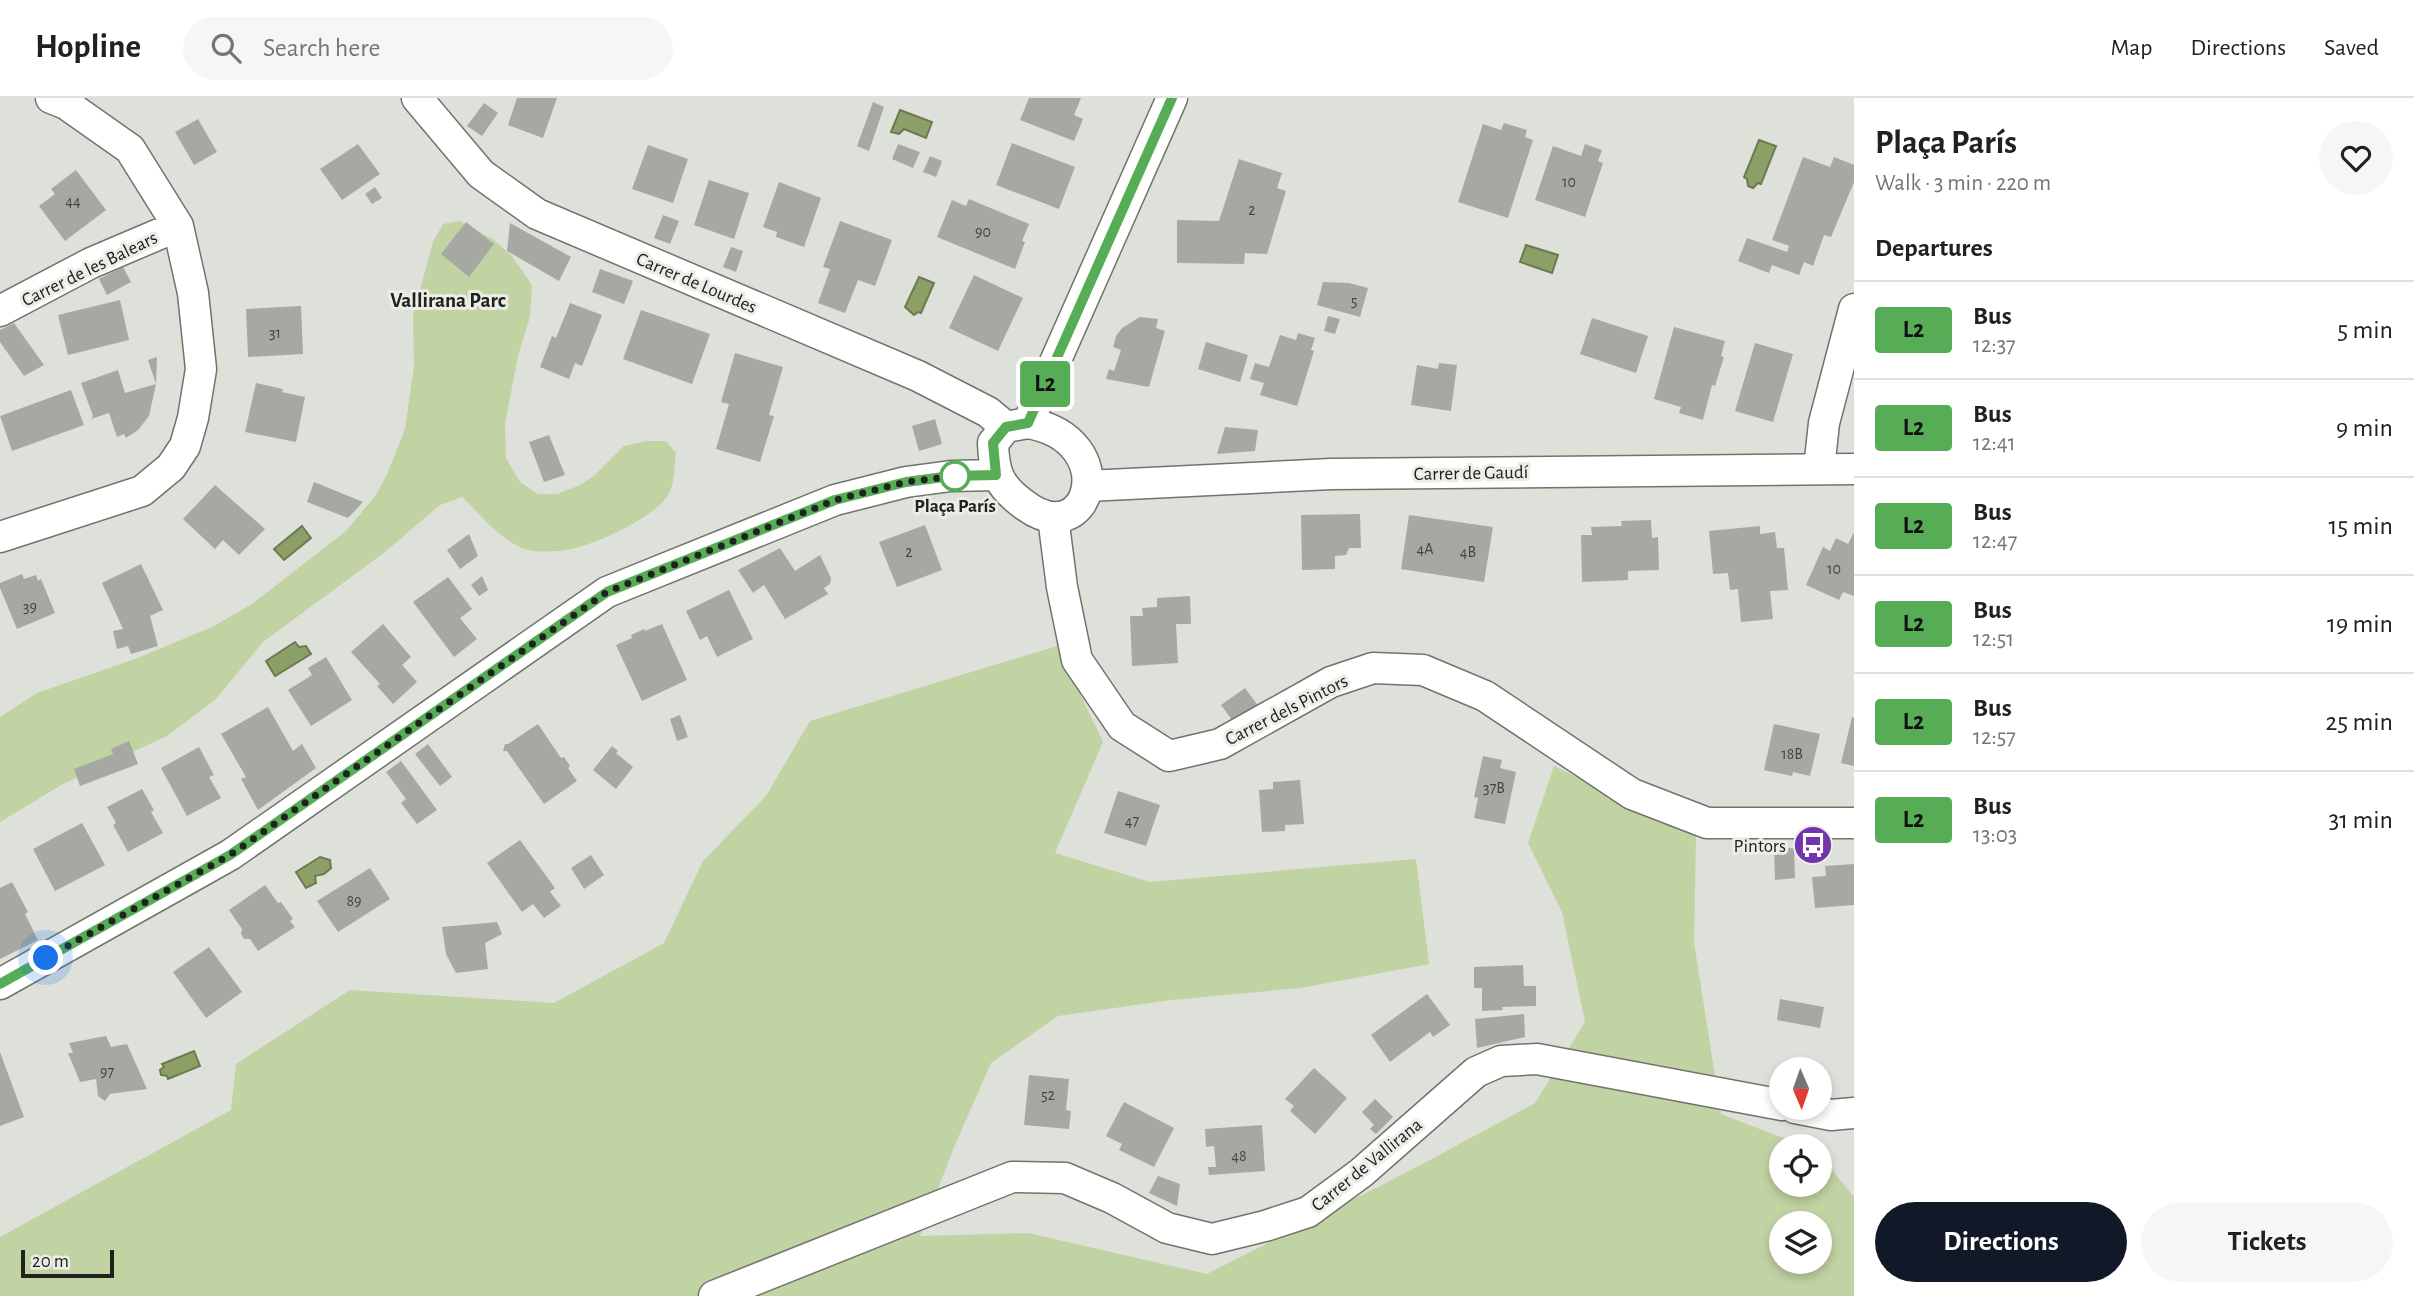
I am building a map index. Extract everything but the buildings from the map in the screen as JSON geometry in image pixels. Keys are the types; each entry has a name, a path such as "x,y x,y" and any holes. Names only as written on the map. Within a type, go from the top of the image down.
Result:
{"street":[{"path":"0,537 142,491 171,467 185,446 193,418 201,369 193,293 178,226 130,149 66,104 51,98"},
{"name":"Carrer de Lourdes","path":"417,98 481,174 537,214 918,376 1017,425"},
{"path":"1017,425 1055,431 1080,453 1086,470 1086,497 1080,506 1069,514 1054,517 1037,515 1012,496 996,475 993,443 1017,425 1172,98"},
{"name":"Carrer de les Balears","path":"0,312 91,263 178,226"},
{"path":"1819,469 1824,423 1854,310"},
{"name":"Carrer de Gaudí","path":"1087,486 1331,474 1854,469"},
{"path":"0,984 230,855 607,592 835,500 906,482 951,476 996,475"},
{"name":"Carrer dels Pintors","path":"1054,517 1062,587 1077,660 1122,726 1169,756 1220,744 1342,678 1373,668 1423,670 1485,696 1632,794 1707,823 1854,823"},
{"name":"Carrer de Vallirana","path":"714,1296 1012,1177 1065,1178 1112,1198 1167,1228 1212,1239 1265,1226 1308,1212 1361,1173 1476,1072 1501,1061 1537,1059 1769,1103"},
{"path":"1832,1115 1854,1113"}],"shaded area":[{"path":"900,110 932,122 926,138 904,129 899,134 891,132"},
{"path":"1759,140 1776,146 1761,184 1758,183 1753,188 1748,186 1744,177"},
{"path":"460,221 494,240 512,256 532,285 530,317 518,356 505,424 506,458 520,482 538,494 557,494 594,476 624,446 647,441 666,441 676,453 672,486 662,503 627,527 586,545 559,551 528,550 509,541 492,528 462,497 440,505 385,552 263,642 216,699 167,736 63,784 0,822 0,717 37,693 135,659 212,627 252,604 346,531 376,495 405,429 414,366 413,316 433,242 443,224"},
{"path":"1526,245 1558,255 1552,273 1520,262"},
{"path":"919,277 934,283 921,313 914,315 905,307"},
{"path":"302,526 311,538 284,560 274,549"},
{"path":"295,642 299,647 306,646 311,654 275,676 266,661"},
{"path":"1057,646 1103,742 1055,853 1150,882 1416,859 1429,964 1301,988 1171,1000 1058,1016 991,1063 954,1147 920,1236 1028,1233 1207,1274 1415,1168 1535,1103 1585,1022 1562,912 1528,843 1554,766 1696,836 1694,942 1721,1114 1773,1134 1769,1134 1769,1197 1832,1197 1832,1170 1854,1197 1854,1296 0,1296 0,1237 231,1110 236,1064 350,990 554,1003 664,943 703,861 766,796 810,721"},
{"path":"320,857 330,860 331,868 324,874 315,876 316,883 306,888 296,872"},
{"path":"194,1051 200,1066 168,1079 167,1076 161,1075 160,1070 164,1067 162,1064"}],"bus line":[{"name":"L2","path":"0,984 230,855 607,592 835,500 906,482 951,476 996,475 993,443 1006,427 1028,423 1172,98"}],"place":[{"name":"Plaça París","path":"955,476"},
{"name":"Pintors","path":"1813,845"}],"district":[{"name":"Vallirana Parc","path":"448,300"}],"route":[{"path":"46,958 230,855 607,592 835,500 906,482 955,476"}]}
